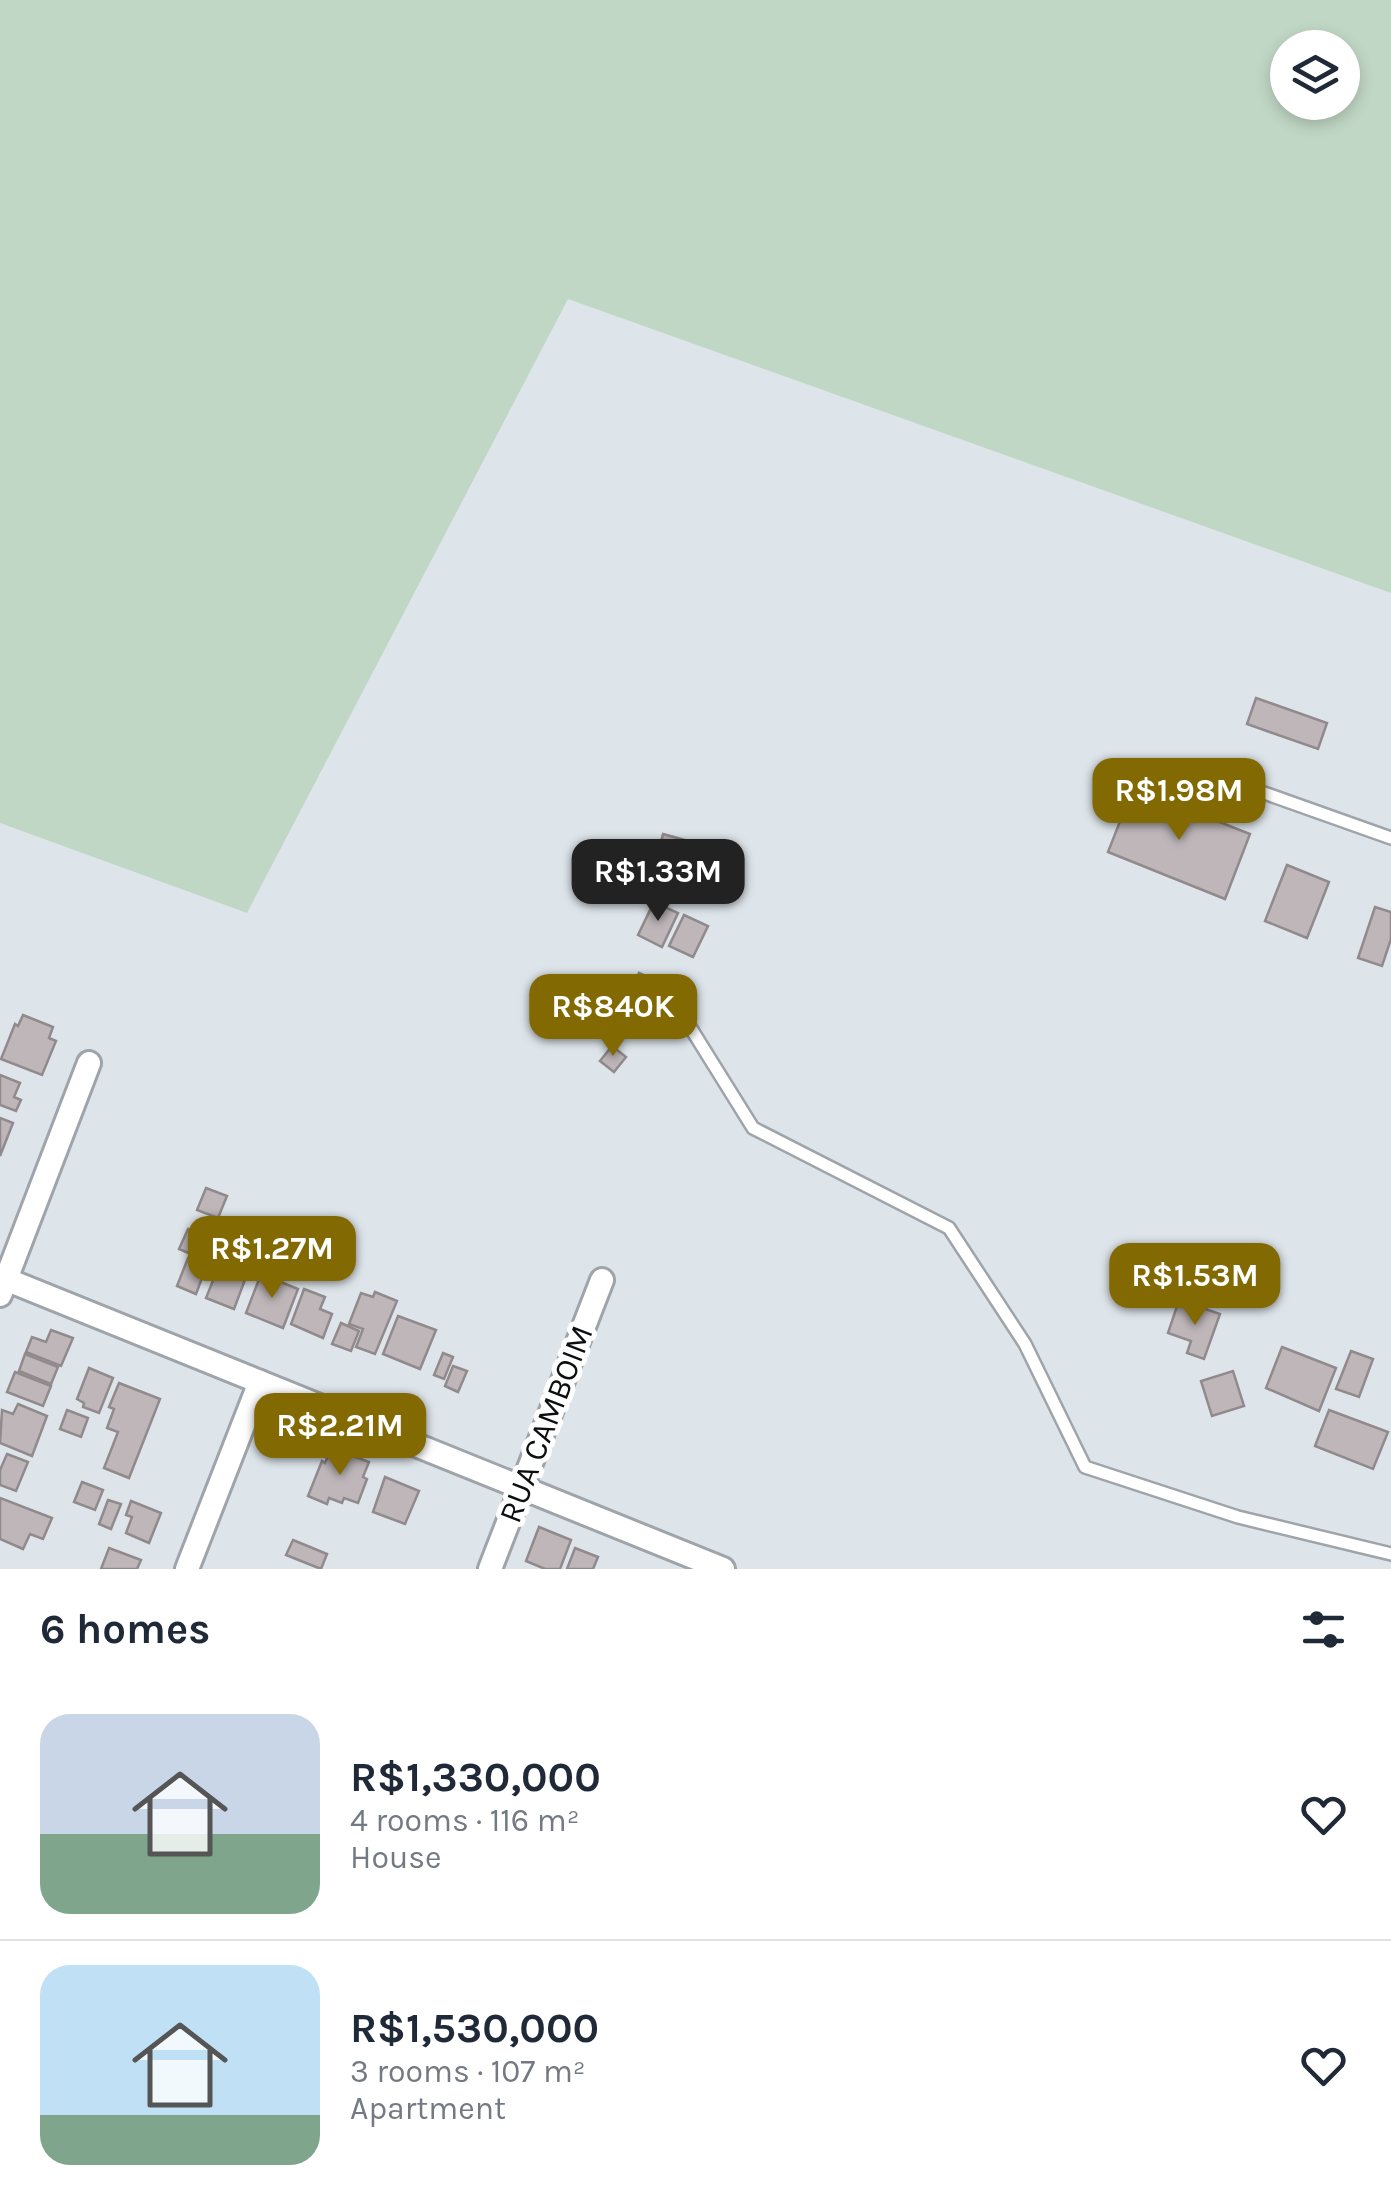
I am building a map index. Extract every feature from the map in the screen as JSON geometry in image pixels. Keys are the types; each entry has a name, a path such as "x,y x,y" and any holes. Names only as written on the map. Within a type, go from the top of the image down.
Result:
{"street":[{"path":"89,1063 2,1284 260,1382 723,1569"},
{"name":"RUA CAMBOIM","path":"490,1569 602,1280"},
{"path":"187,1569 260,1382"}],"lane":[{"path":"1205,772 1391,838"},
{"path":"682,1014 753,1128 949,1228 1025,1344 1084,1467 1238,1517 1391,1554"}],"green space":[{"path":"0,0 1391,0 1391,593 568,299 247,913 0,823"}],"building":[{"path":"1256,698 1327,723 1318,749 1247,724"},
{"path":"1133,788 1250,834 1225,899 1108,852"},
{"path":"663,834 688,841 682,865 657,858"},
{"path":"1287,865 1329,882 1307,938 1265,921"},
{"path":"654,902 678,913 662,947 638,935"},
{"path":"1375,907 1391,912 1391,939 1382,966 1358,958"},
{"path":"684,915 708,926 693,957 669,946"},
{"path":"639,973 672,988 655,1024 637,1015 629,1033 614,1026"},
{"path":"559,990 580,998 570,1024 549,1015"},
{"path":"23,1015 53,1027 49,1038 56,1041 42,1075 1,1059 15,1024 18,1026"},
{"path":"612,1046 626,1057 614,1072 600,1061"},
{"path":"0,1075 20,1083 14,1097 21,1100 16,1111 0,1105"},
{"path":"0,1118 13,1123 0,1156"},
{"path":"206,1188 227,1196 218,1218 197,1210"},
{"path":"188,1229 199,1233 191,1254 179,1249"},
{"path":"188,1258 207,1265 196,1294 177,1286"},
{"path":"222,1258 249,1269 234,1309 206,1298"},
{"path":"261,1274 298,1289 283,1328 246,1313"},
{"path":"304,1289 325,1297 320,1309 332,1314 323,1338 291,1324"},
{"path":"375,1292 397,1301 375,1354 356,1347 363,1329 349,1324 361,1293 373,1297"},
{"path":"1178,1303 1220,1314 1204,1359 1187,1353 1191,1341 1168,1333"},
{"path":"398,1316 436,1330 420,1369 383,1354"},
{"path":"341,1323 359,1331 351,1351 332,1344"},
{"path":"51,1330 73,1338 61,1366 26,1352 32,1337 46,1342"},
{"path":"1282,1347 1336,1368 1319,1411 1266,1388"},
{"path":"1351,1351 1373,1359 1359,1397 1336,1389"},
{"path":"443,1353 453,1357 444,1379 434,1375"},
{"path":"25,1354 58,1367 51,1384 19,1371"},
{"path":"453,1366 467,1371 458,1392 445,1386"},
{"path":"89,1368 113,1378 99,1413 83,1407 84,1403 77,1399"},
{"path":"1233,1371 1244,1406 1212,1416 1201,1381"},
{"path":"15,1372 51,1386 43,1406 7,1392"},
{"path":"119,1383 160,1399 129,1478 104,1468 118,1432 107,1428 114,1409 109,1407"},
{"path":"18,1404 47,1416 32,1456 0,1443 2,1410 13,1414"},
{"path":"67,1410 88,1418 81,1437 60,1429"},
{"path":"1329,1410 1388,1432 1373,1469 1315,1446"},
{"path":"331,1448 369,1462 358,1503 329,1498 327,1504 308,1496"},
{"path":"7,1454 28,1462 16,1491 0,1485 0,1470"},
{"path":"385,1477 419,1491 405,1524 373,1512"},
{"path":"82,1482 103,1490 95,1510 74,1502"},
{"path":"0,1498 52,1518 43,1539 30,1534 23,1549 0,1539"},
{"path":"108,1500 121,1504 111,1529 99,1524"},
{"path":"131,1501 161,1513 149,1543 126,1533 132,1517 126,1515"},
{"path":"539,1527 571,1540 560,1569 545,1569 526,1561"},
{"path":"293,1540 327,1554 321,1569 286,1555"},
{"path":"109,1548 141,1560 137,1569 101,1569"},
{"path":"575,1548 598,1557 593,1569 567,1569"}]}
